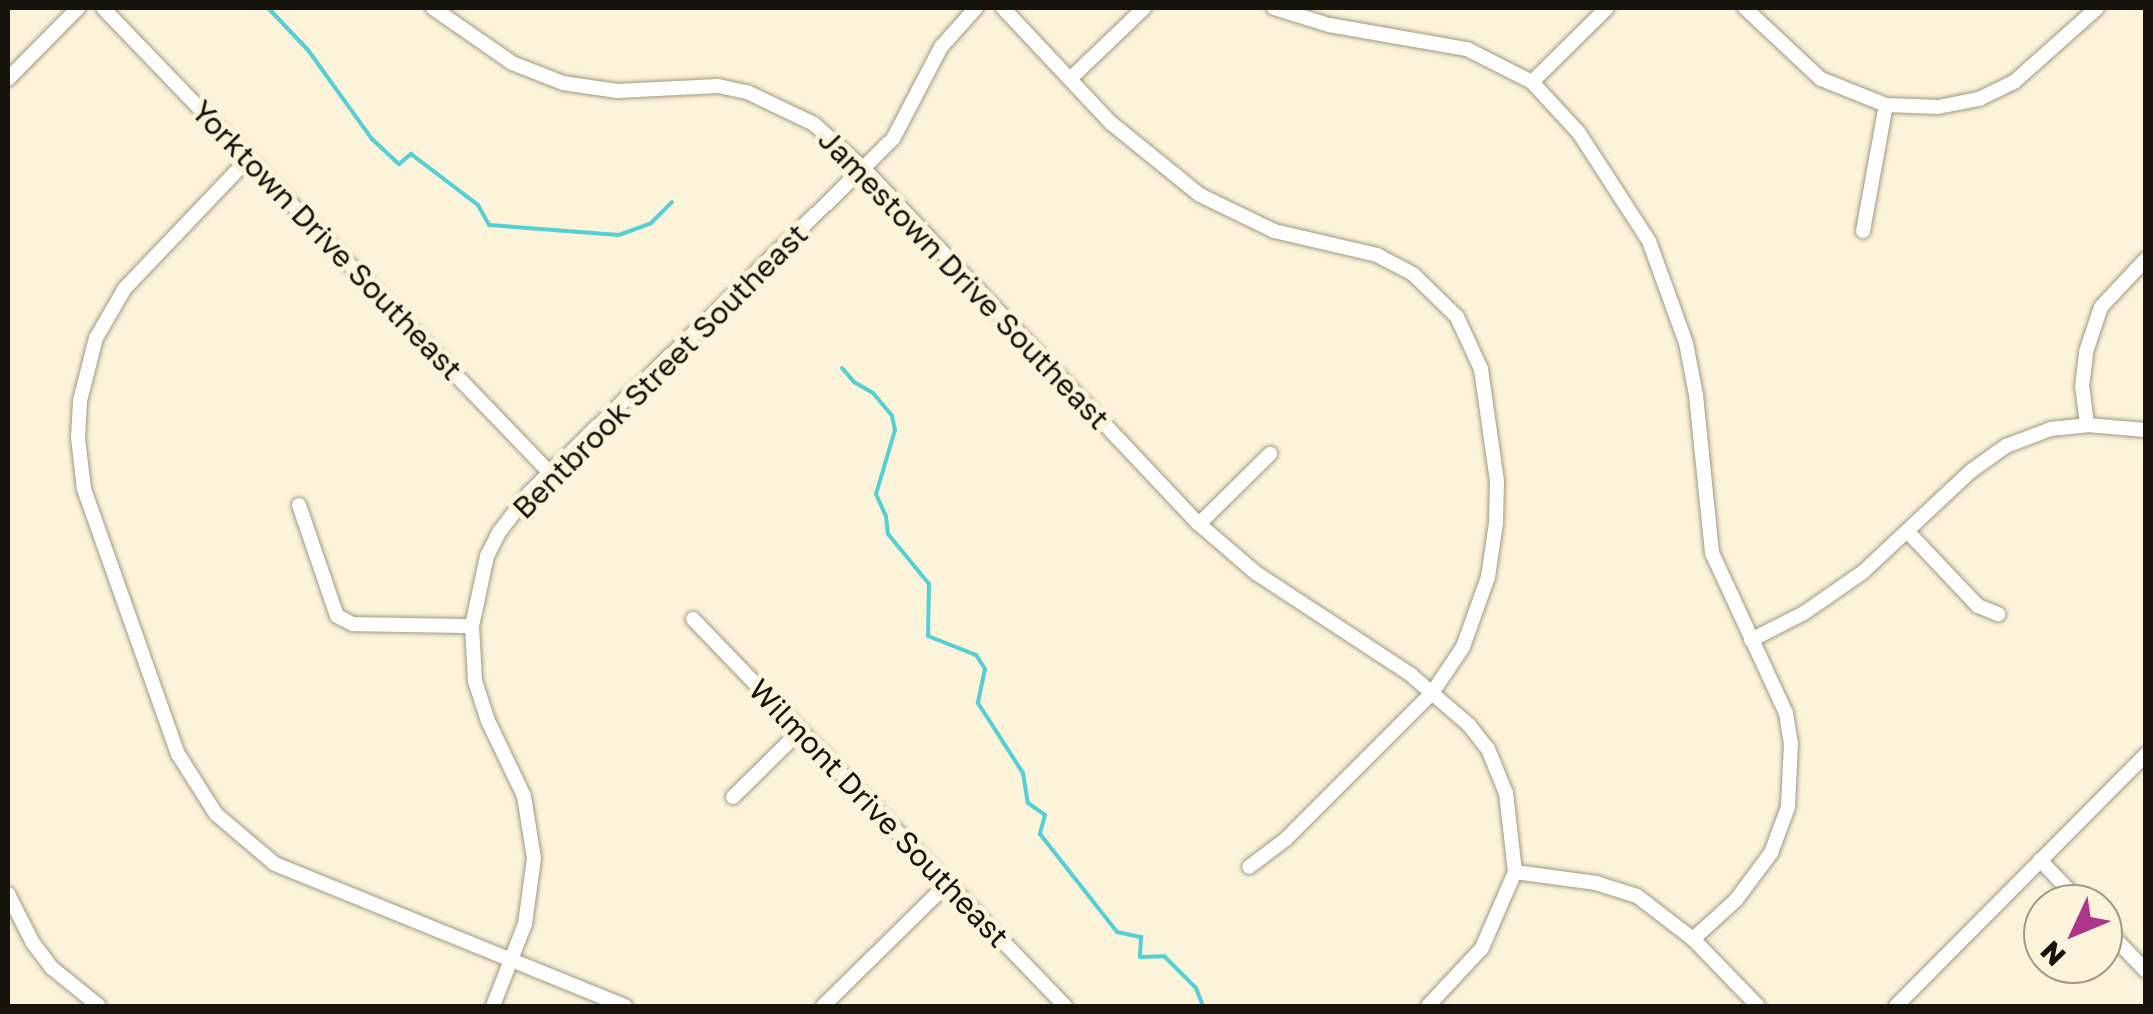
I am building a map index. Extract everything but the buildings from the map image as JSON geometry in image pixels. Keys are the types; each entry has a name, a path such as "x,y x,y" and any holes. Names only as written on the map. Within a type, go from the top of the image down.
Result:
{"street":[{"path":"8,80 78,8"},
{"name":"Yorktown Drive Southeast","path":"103,8 550,473"},
{"name":"Jamestown Drive Southeast","path":"433,8 512,62 563,83 617,90 704,85 747,92 814,124 865,170 1200,524 1256,573 1432,693 1469,726 1496,766 1506,794 1514,872"},
{"name":"Bentbrook Street Southeast","path":"493,1006 512,961 533,890 532,830 516,774 481,705 475,681 472,626 487,556 521,502 893,139 941,47 976,8"},
{"path":"1003,8 1137,148 1210,201 1274,231 1378,255 1416,276 1464,329 1486,387 1497,480 1496,523 1488,577 1463,647 1432,693 1289,836 1248,867"},
{"path":"1070,78 1144,8"},
{"path":"1274,8 1329,25 1467,50 1532,82 1576,128 1608,172 1649,241 1671,292 1696,394 1712,554 1786,713 1791,742 1788,807 1771,853 1756,875 1693,939"},
{"path":"1532,82 1607,8"},
{"path":"1745,8 1820,79 1886,105 1938,107 1979,99 2014,82 2097,8"},
{"path":"1864,231 1886,105"},
{"path":"249,158 141,270 103,322 87,364 80,402 80,466 89,504 178,754 216,814 245,843 294,875 626,1006"},
{"path":"2087,425 2082,387 2086,352 2100,307 2146,260"},
{"path":"1751,640 1810,608 1908,532 1971,471 2006,446 2051,430 2087,425 2146,430"},
{"path":"1200,524 1270,454"},
{"path":"299,506 338,616 353,624 472,626"},
{"path":"1908,532 1978,606 1998,614"},
{"name":"Wilmont Drive Southeast","path":"693,619 1065,1006"},
{"path":"733,797 800,730"},
{"path":"1896,1006 2146,754"},
{"path":"2040,860 2063,884"},
{"path":"1428,1006 1482,948 1514,872 1596,883 1637,896 1693,939 1758,1006"},
{"path":"823,1006 947,884"},
{"path":"8,894 47,961 99,1006"},
{"path":"2123,947 2146,971"}],"waterway":[{"path":"268,8 308,50 372,139 399,164 411,154 478,205 489,225 619,235 650,224 672,202"},
{"path":"842,368 854,382 873,393 892,416 895,430 876,494 886,516 888,534 929,584 928,636 976,655 985,669 978,703 1023,773 1028,803 1045,815 1040,834 1117,932 1141,937 1140,957 1164,956 1196,988 1203,1006"}]}
